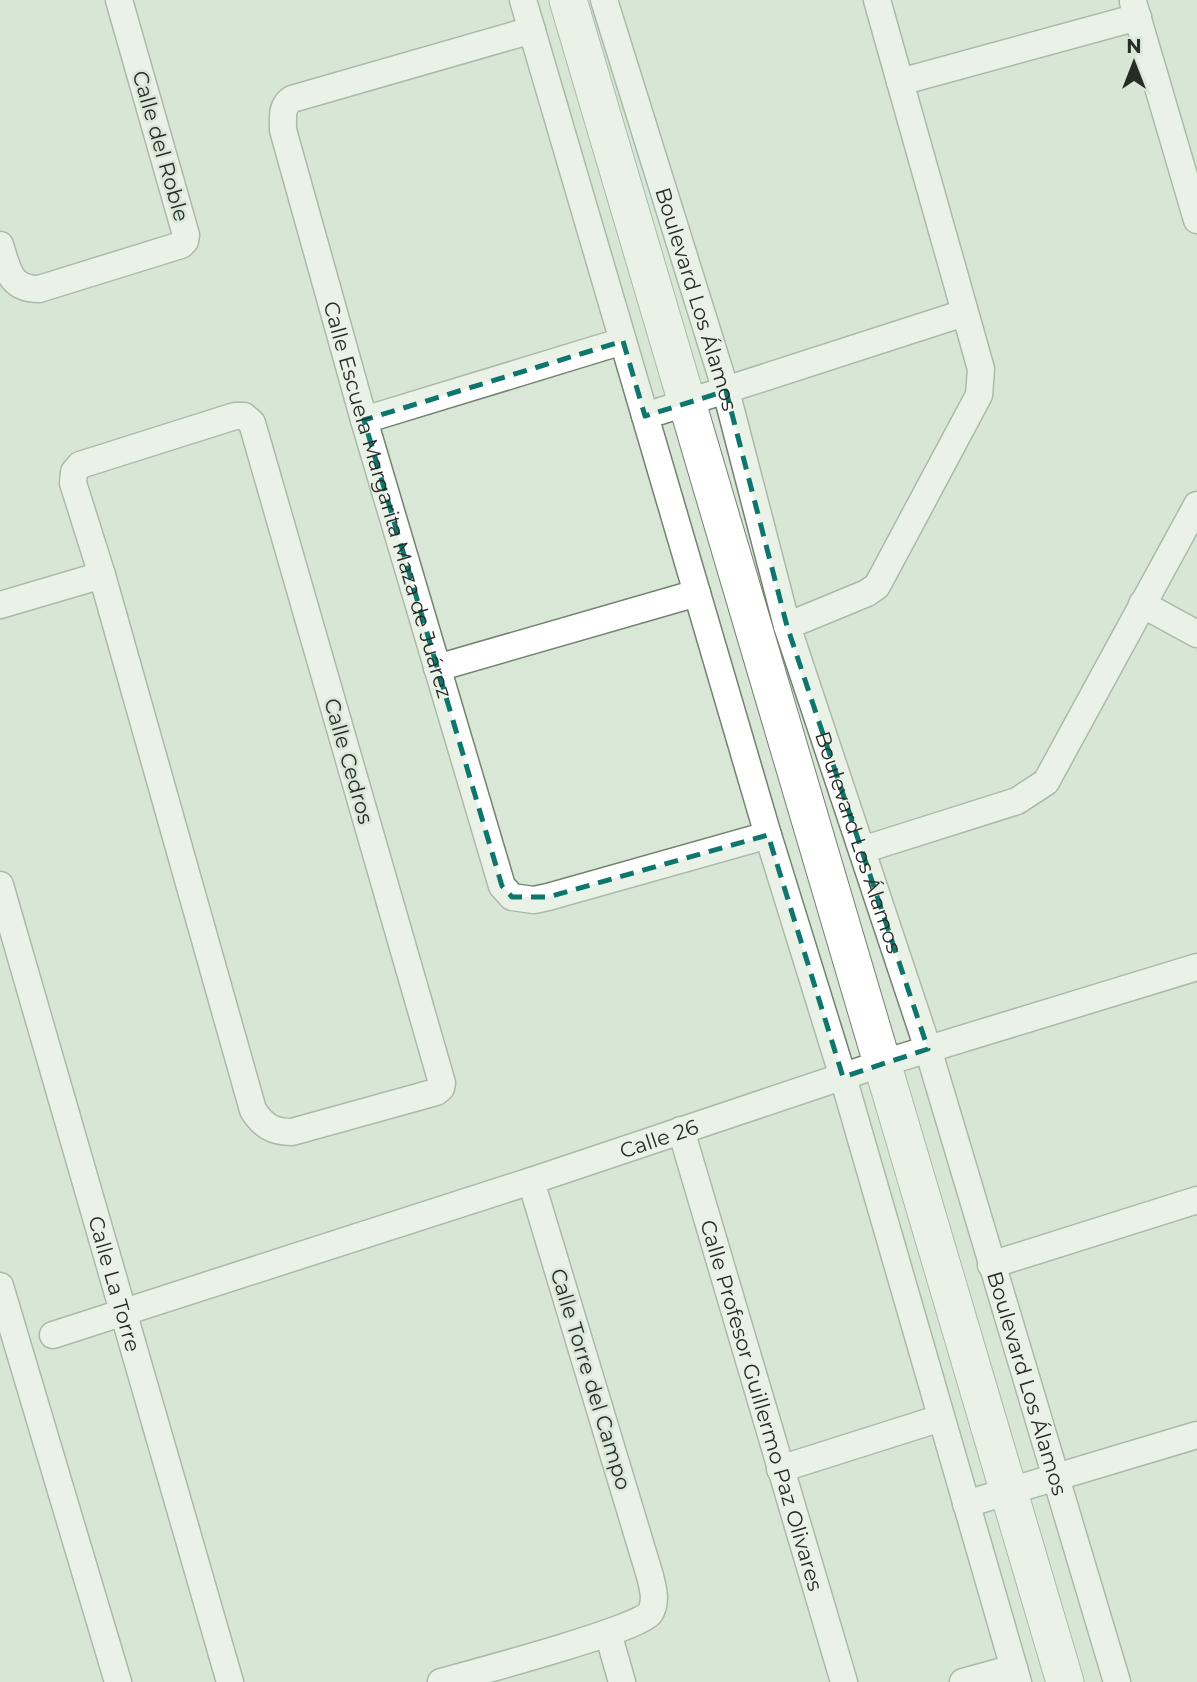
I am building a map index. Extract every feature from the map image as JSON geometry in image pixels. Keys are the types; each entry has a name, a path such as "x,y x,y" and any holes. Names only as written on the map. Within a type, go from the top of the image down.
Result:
{"street":[{"name":"Calle del Roble","path":"0,245 12,278 18,286 39,289 181,245 185,241 186,235 119,0"},
{"path":"523,0 768,835 843,1077 1016,1675 963,1682"},
{"name":"Boulevard Los Álamos","path":"568,0 1065,1682"},
{"name":"Boulevard Los Álamos","path":"604,0 726,391 788,626 928,1049 990,1265 1117,1682"},
{"path":"788,626 867,593 877,586 979,395 981,369 877,0"},
{"path":"900,82 1135,8 1197,220"},
{"name":"Calle Escuela Margarita Maza de Juárez","path":"532,30 292,99 286,103 283,130 364,420 502,886 512,897 534,900 548,897 768,835"},
{"path":"645,416 964,313"},
{"path":"364,420 623,341"},
{"name":"Calle Cedros","path":"244,415 249,419 442,1083 436,1092 292,1132 266,1126 253,1111 102,575 73,483 75,471 80,465 235,416 244,415"},
{"path":"862,850 1017,802 1046,782 1197,505"},
{"path":"0,606 102,575"},
{"path":"437,668 697,593"},
{"path":"1142,604 1197,634"},
{"name":"Calle La Torre","path":"0,885 230,1682"},
{"name":"Calle 26","path":"53,1335 531,1181 883,1063 1197,967"},
{"name":"Calle Profesor Guillermo Paz Olivares","path":"681,1130 844,1682"},
{"name":"Calle Torre del Campo","path":"531,1181 654,1593 651,1612 645,1618 608,1633"},
{"path":"990,1265 1197,1200"},
{"path":"0,1286 118,1682"},
{"path":"780,1469 941,1418"},
{"path":"966,1504 1197,1435"},
{"path":"441,1682 608,1633 622,1682"}],"highlighted area":[{"path":"623,341 645,416 726,391 787,626 928,1049 843,1077 768,835 548,897 512,897 502,886 364,420"}]}
